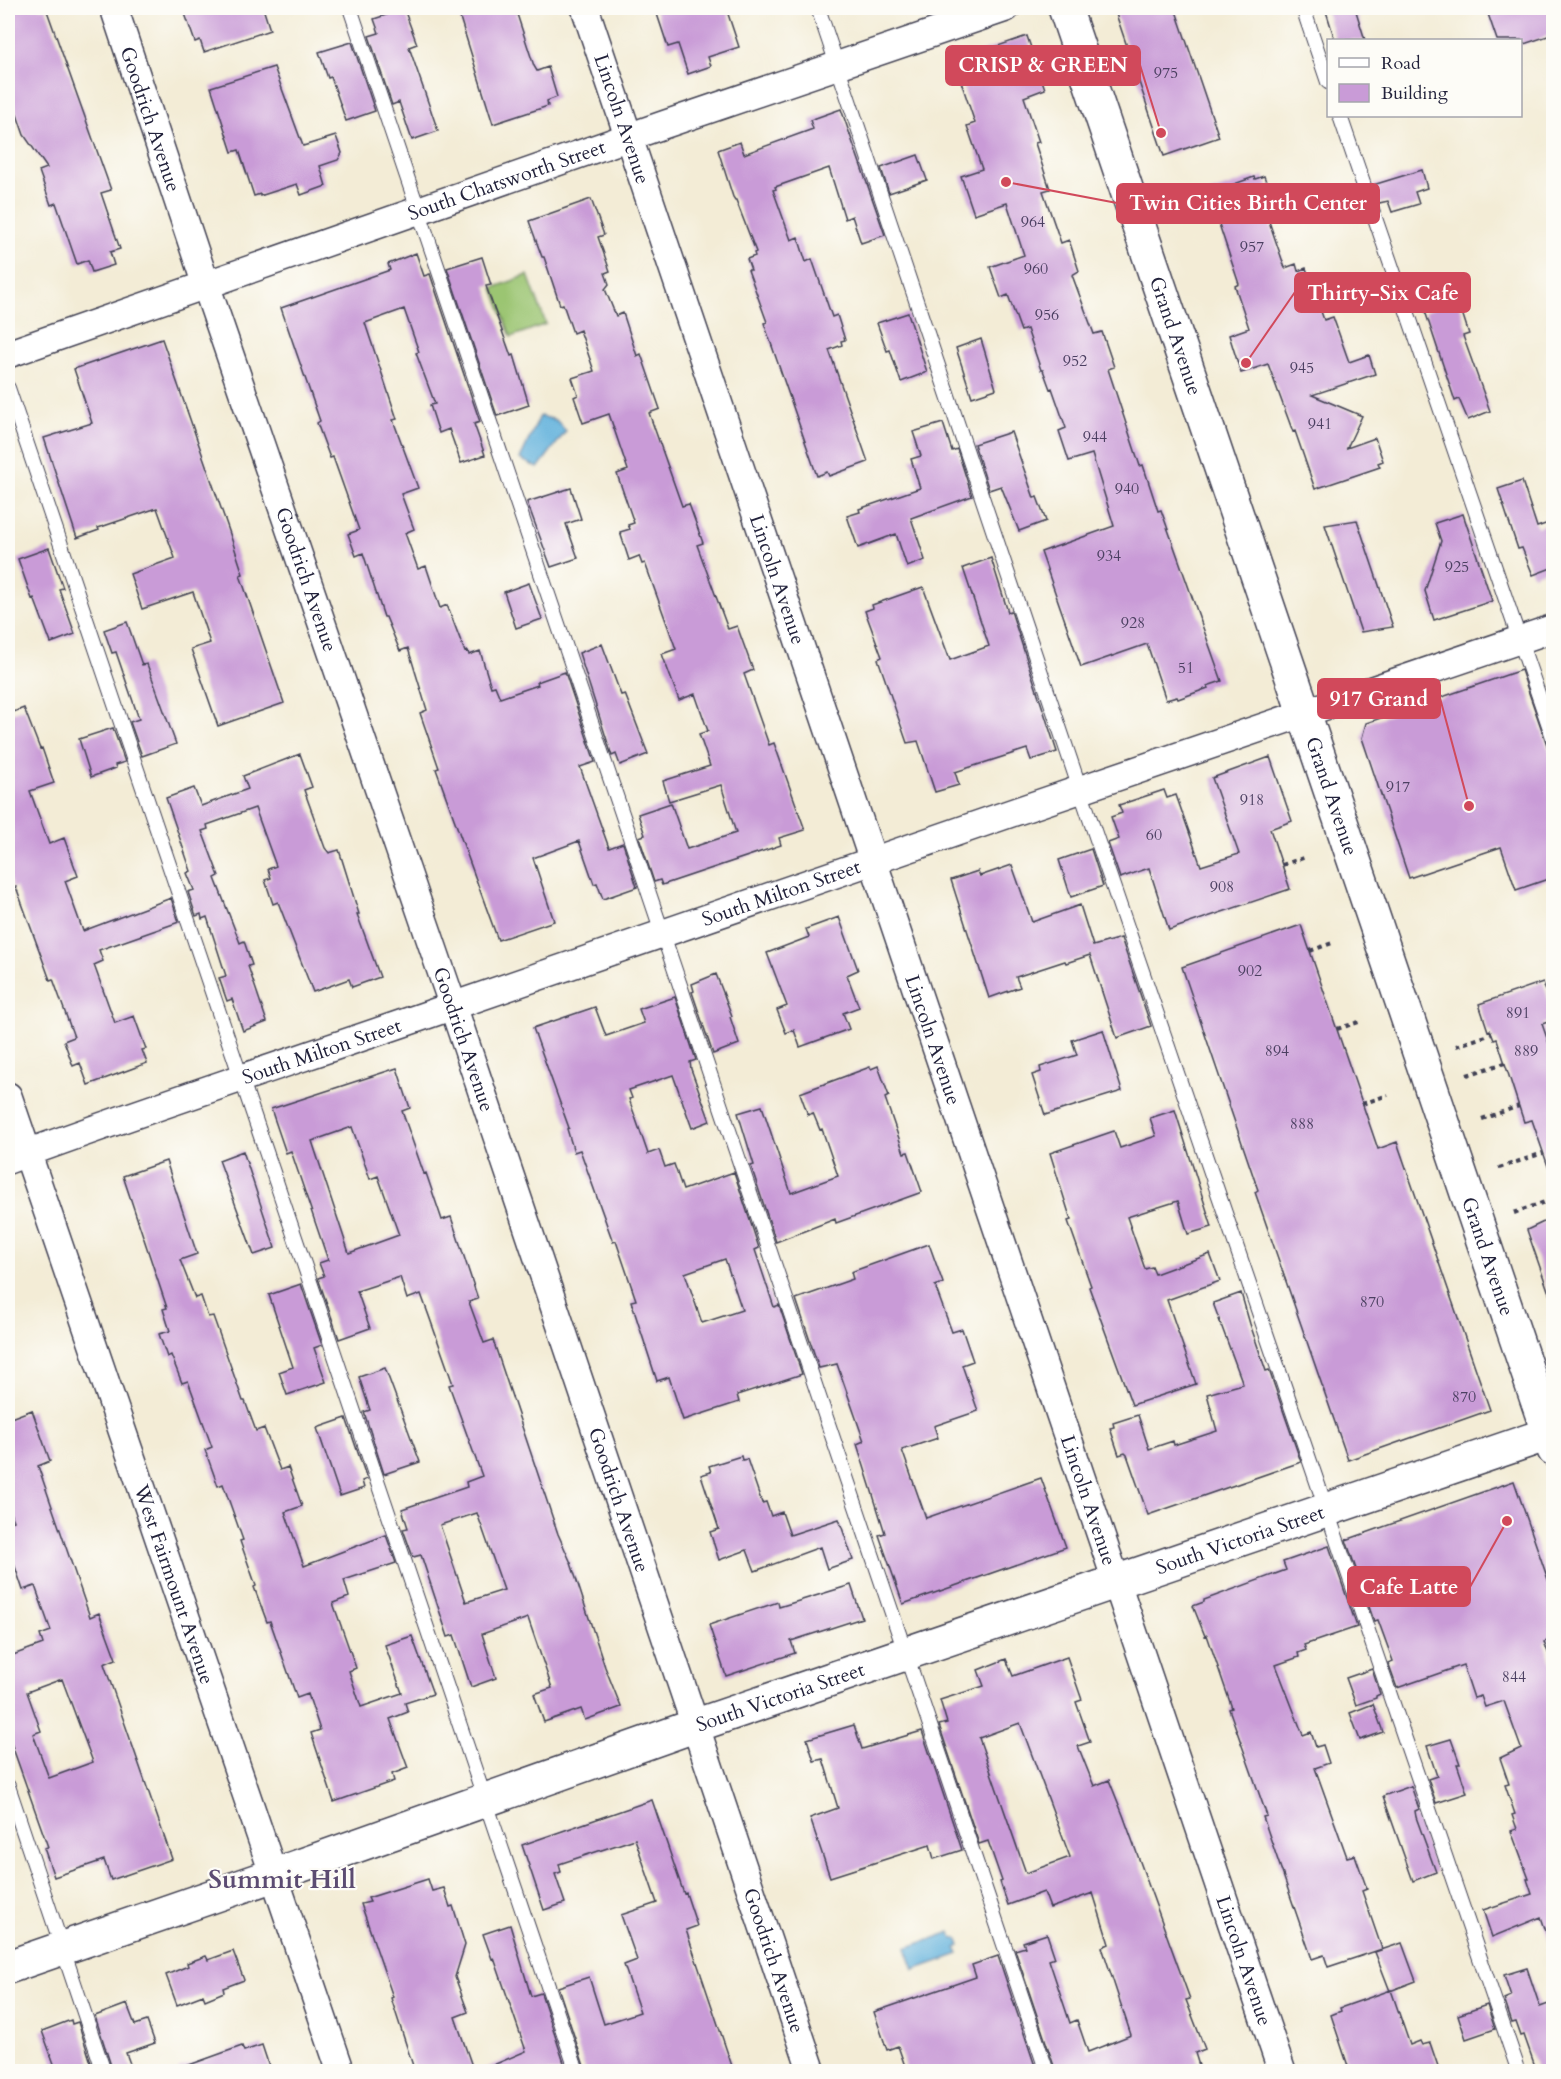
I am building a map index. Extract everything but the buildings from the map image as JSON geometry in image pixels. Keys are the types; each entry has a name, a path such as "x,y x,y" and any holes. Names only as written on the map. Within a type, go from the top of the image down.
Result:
{"street":[{"name":"Goodrich Avenue","path":"114,8 812,2072"},
{"name":"Lincoln Avenue","path":"585,8 1282,2072"},
{"name":"South Chatsworth Street","path":"8,354 1006,8"},
{"name":"Grand Avenue","path":"1065,8 1552,1439"},
{"name":"South Milton Street","path":"17,1157 1554,627"},
{"name":"West Fairmount Avenue","path":"8,1096 17,1157 274,1875 341,2072"},
{"name":"South Victoria Street","path":"8,1967 904,1653 1326,1509 1552,1439"}],"lane":[{"path":"350,8 1047,2072"},
{"path":"818,8 1081,790 1520,2072"},
{"path":"1304,8 1327,76"},
{"path":"1340,117 1554,740"},
{"path":"8,388 577,2072"},
{"path":"8,1786 104,2072"}],"path":[{"path":"1282,865 1306,857"},
{"path":"1310,951 1335,942"},
{"path":"1337,1029 1362,1021"},
{"path":"1456,1046 1492,1034"},
{"path":"1467,1075 1505,1063"},
{"path":"1362,1104 1388,1095"},
{"path":"1482,1119 1519,1106"},
{"path":"1499,1168 1543,1153"},
{"path":"1514,1213 1550,1200"}],"green space":[{"path":"528,275 546,324 511,337 493,288"}],"water":[{"path":"540,416 556,420 566,431 538,468 520,459"},
{"path":"951,1932 953,1939 957,1938 960,1946 956,1948 959,1954 914,1970 906,1948"}],"place":[{"name":"CRISP & GREEN","path":"1161,133"},
{"name":"Twin Cities Birth Center","path":"1006,182"},
{"name":"Thirty-Six Cafe","path":"1246,363"},
{"name":"917 Grand","path":"1469,806"},
{"name":"Cafe Latte","path":"1507,1521"}],"district":[{"name":"Summit Hill","path":"282,1879"}]}
